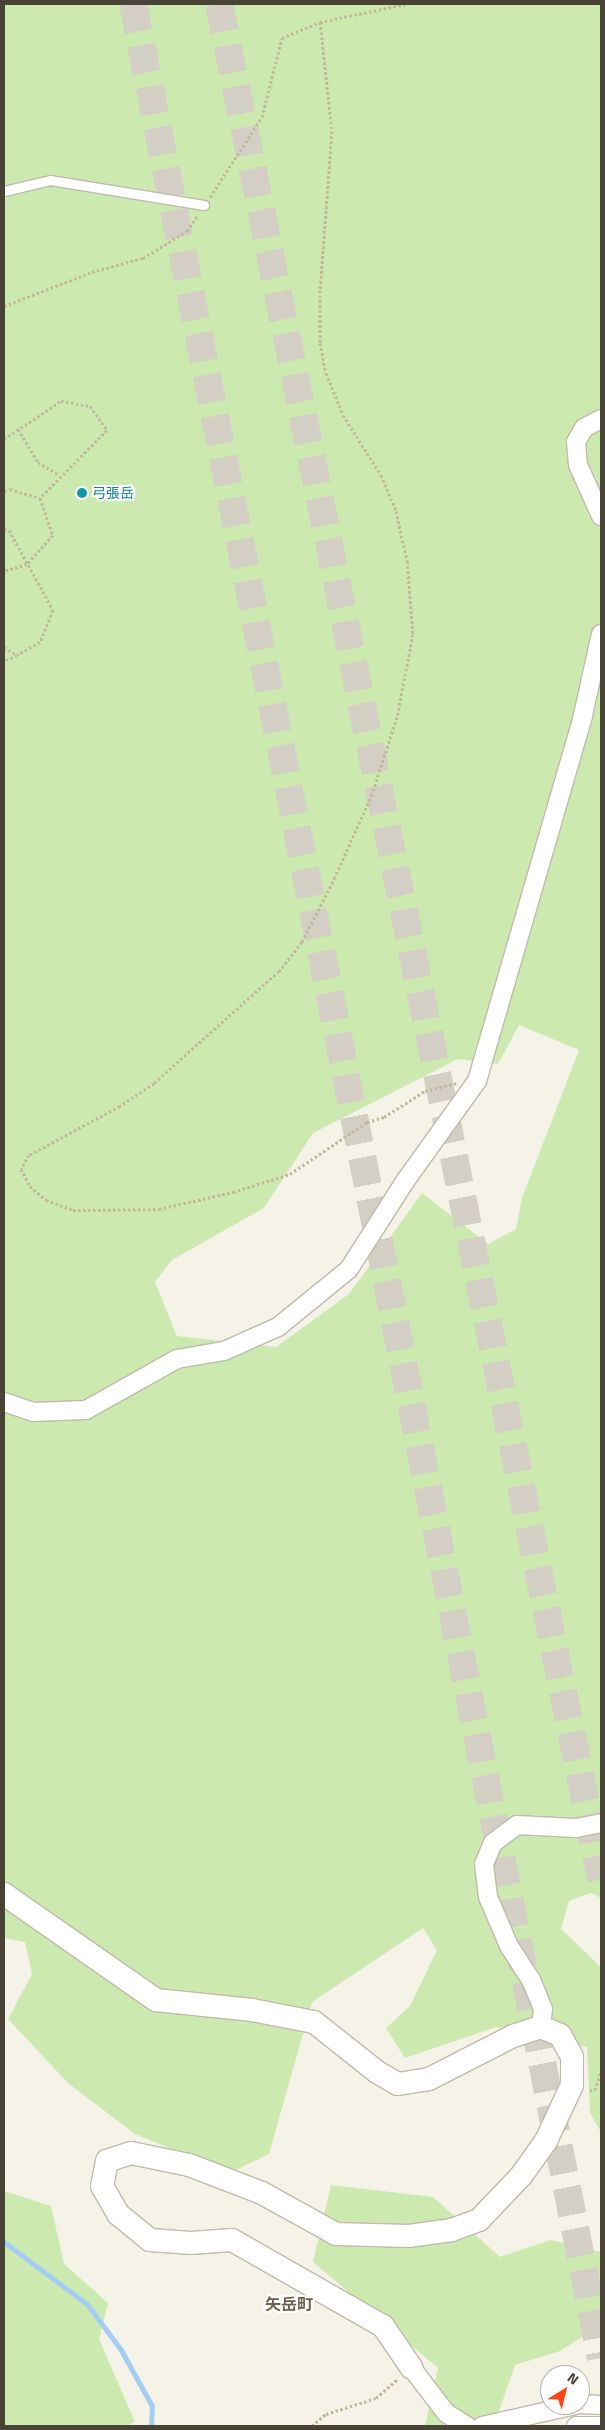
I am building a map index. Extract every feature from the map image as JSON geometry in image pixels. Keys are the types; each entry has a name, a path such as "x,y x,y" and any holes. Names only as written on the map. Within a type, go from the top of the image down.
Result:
{"street":[{"path":"601,419 584,428 576,442 578,465 601,516"},
{"path":"4,1402 33,1412 86,1410 177,1359 224,1351 278,1327 349,1269 406,1180 477,1081 582,715 601,634"},
{"path":"542,2027 544,2009 531,1980 509,1946 488,1896 484,1864 493,1843 518,1825 576,1828 601,1823"},
{"path":"4,1894 156,2000 252,2010 314,2022 377,2072 398,2084 429,2079 505,2040 542,2027 560,2035 572,2058 572,2084 562,2111 522,2176 479,2220 452,2230 408,2236 336,2234 262,2193 189,2165 131,2153 107,2161 102,2186 118,2214 150,2240 191,2243 232,2240 383,2326 411,2368 446,2413 468,2426"},
{"path":"482,2426 540,2413"},
{"path":"576,2426 601,2426"}],"lane":[{"path":"4,191 50,180 204,205"}],"path":[{"path":"4,306 92,272 143,258 187,231 262,116 282,38 320,22 406,4"},
{"path":"320,22 332,131 320,290 320,344 326,373 343,415 381,475 396,511 407,561 413,634 396,717 372,794 335,877 302,942 279,971 154,1083 120,1106 29,1154 21,1168 30,1186 46,1200 73,1210 159,1209 233,1192 290,1174 367,1122 384,1117 425,1091 443,1084 477,1081"},
{"path":"4,439 61,401 90,406 107,430 59,475 40,498"},
{"path":"18,429 38,462 59,475"},
{"path":"4,492 10,489 40,498"},
{"path":"4,571 27,564 53,535 40,498"},
{"path":"4,529 9,530 53,610 40,642 4,661"},
{"path":"4,647 17,655"},
{"path":"312,2426 326,2414 376,2398 411,2368"}],"green space":[{"path":"4,4 601,4 601,1898 591,1893 569,1901 561,1929 601,1967 601,2132 590,2113 587,2047 496,2027 405,2058 386,2028 410,2006 437,1950 423,1928 312,2002 269,2154 230,2173 135,2134 68,2083 8,2019 32,1974 25,1942 4,1938","holes":["519,1025 579,1050 522,1198 516,1229 488,1244 422,1193 349,1294 276,1347 177,1336 155,1282 172,1260 264,1208 313,1133 458,1059 498,1064"]},
{"path":"331,2185 433,2197 500,2257 551,2240 601,2252 601,2325 560,2351 515,2365 494,2426 425,2426 438,2368 313,2262"},
{"path":"4,2191 51,2206 64,2264 108,2303 99,2339 135,2422 126,2426 4,2426"}],"waterway":[{"path":"4,2242 87,2304 121,2350 152,2406 151,2426"}],"tunnel":[{"path":"133,4 601,2358"},
{"path":"219,4 601,1879"}],"place":[{"name":"弓張岳","path":"82,493"}],"district":[{"name":"矢岳町","path":"289,2304"}]}
